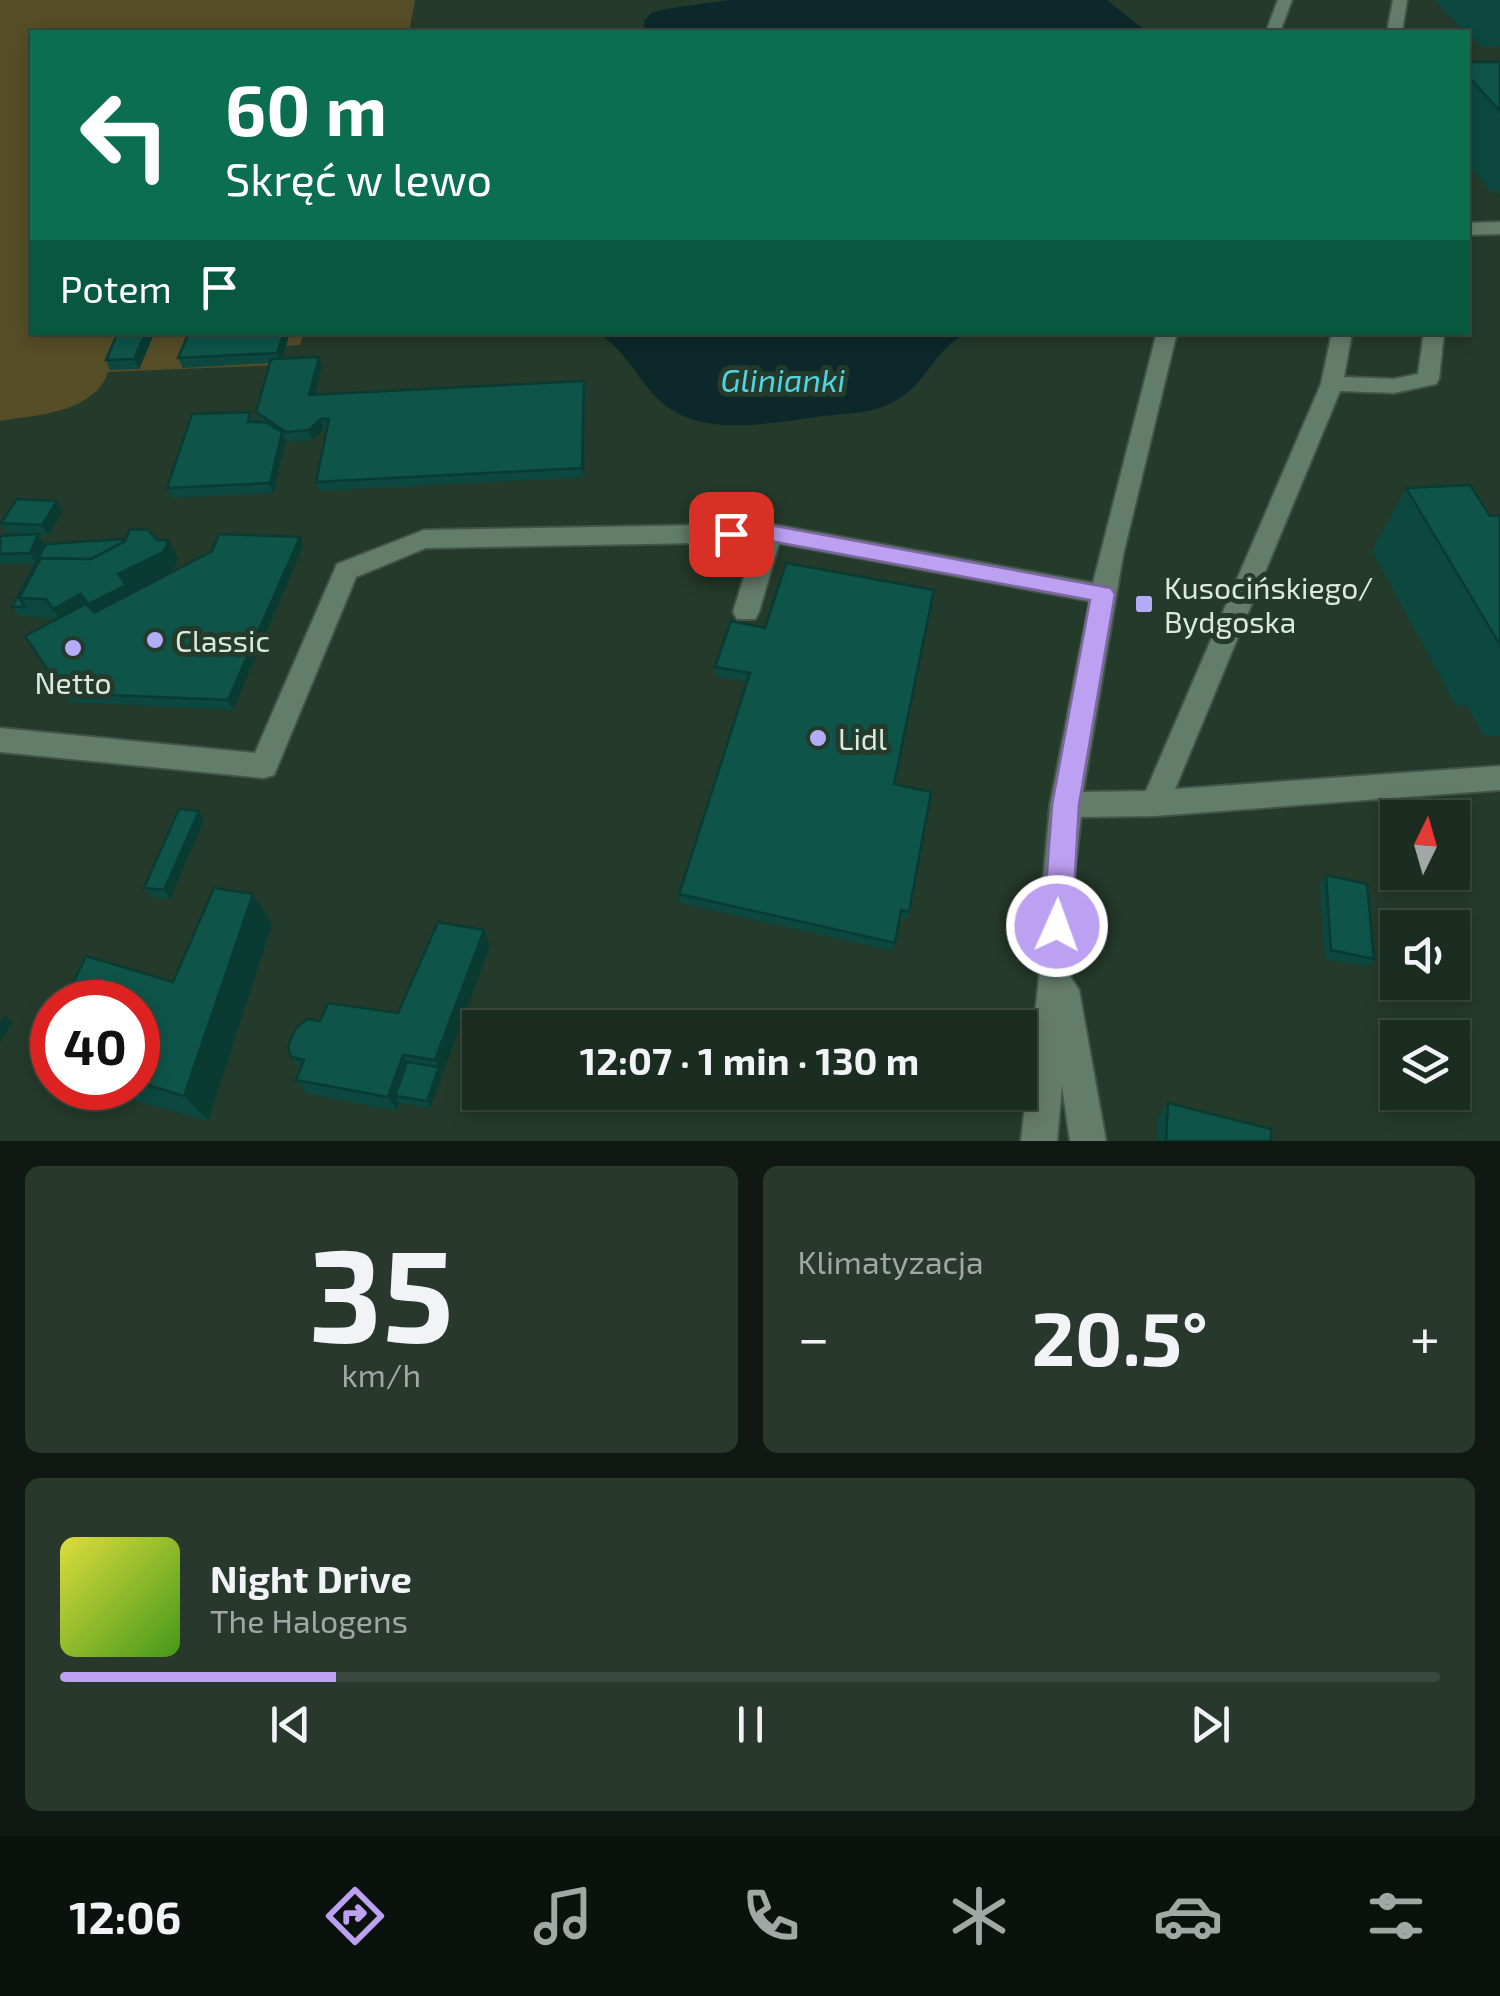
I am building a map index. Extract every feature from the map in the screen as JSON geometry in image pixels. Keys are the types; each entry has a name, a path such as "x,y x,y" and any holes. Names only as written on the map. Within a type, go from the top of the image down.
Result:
{"street":[{"path":"1274,30 1285,0"},
{"path":"1394,30 1400,0"},
{"path":"1470,229 1500,228"},
{"path":"1038,1141 1058,960 1057,892 1066,805 1103,594 1136,444 1166,335"},
{"path":"1155,803 1332,384 1341,335"},
{"path":"1332,384 1394,386 1428,379 1434,335"},
{"path":"0,740 264,766 346,570 424,539 770,533 1103,594"},
{"path":"746,612 770,533"},
{"path":"1066,805 1155,803 1500,778"},
{"path":"1058,960 1088,1141"}],"shaded area":[{"path":"0,0 415,0 409,30 30,30 30,335 303,335 300,345 284,346 278,365 108,372 101,386 77,404 47,414 0,421"}],"water":[{"path":"730,0 1107,0 1144,30 645,30 644,21 651,13"},
{"name":"Glinianki","path":"601,335 964,335 948,346 907,393 888,405 861,412 743,425 702,422 666,406"}],"building":[{"path":"1470,62 1500,63 1500,111 1470,78"},
{"path":"117,335 145,335 134,359 106,360"},
{"path":"188,335 283,335 277,353 178,358"},
{"path":"319,357 309,395 584,381 582,468 316,482 329,419 321,419 309,430 286,432 256,412 271,359"},
{"path":"250,412 248,422 265,422 282,432 270,483 167,488 192,414"},
{"path":"1470,485 1490,516 1500,515 1500,645 1406,488"},
{"path":"17,499 57,501 42,525 1,523"},
{"path":"130,529 148,530 157,540 169,540 163,552 118,574 126,585 88,604 81,594 53,609 46,599 19,598 41,558 91,559 125,541"},
{"path":"38,534 30,553 0,554 0,536"},
{"path":"219,534 300,537 228,700 63,693 25,636 86,604 94,613 212,551"},
{"path":"126,539 91,559 41,558 19,598 25,607 12,607 46,544"},
{"name":"Lidl","path":"786,563 934,590 894,784 931,792 909,912 901,910 895,943 679,894 750,673 715,667 731,621 765,628"},
{"path":"179,809 199,811 164,890 144,888"},
{"path":"1326,875 1367,884 1374,959 1331,950"},
{"path":"214,888 253,894 184,1096 160,1089 160,980 75,980 86,956 173,982"},
{"path":"438,922 484,930 435,1060 403,1055 388,1097 296,1080 304,1060 291,1057 288,1046 296,1028 307,1019 320,1021 328,1003 398,1013"},
{"path":"407,1062 439,1067 427,1101 395,1096"},
{"path":"1168,1103 1271,1129 1271,1141 1166,1141"}],"place":[{"name":"Kusocińskiego/ Bydgoska","path":"1144,604"},
{"name":"Classic","path":"155,640"},
{"name":"Netto","path":"73,648"},
{"name":"Lidl","path":"818,738"}],"route":[{"path":"731,534 770,533 1103,594 1066,805 1057,926"}]}
